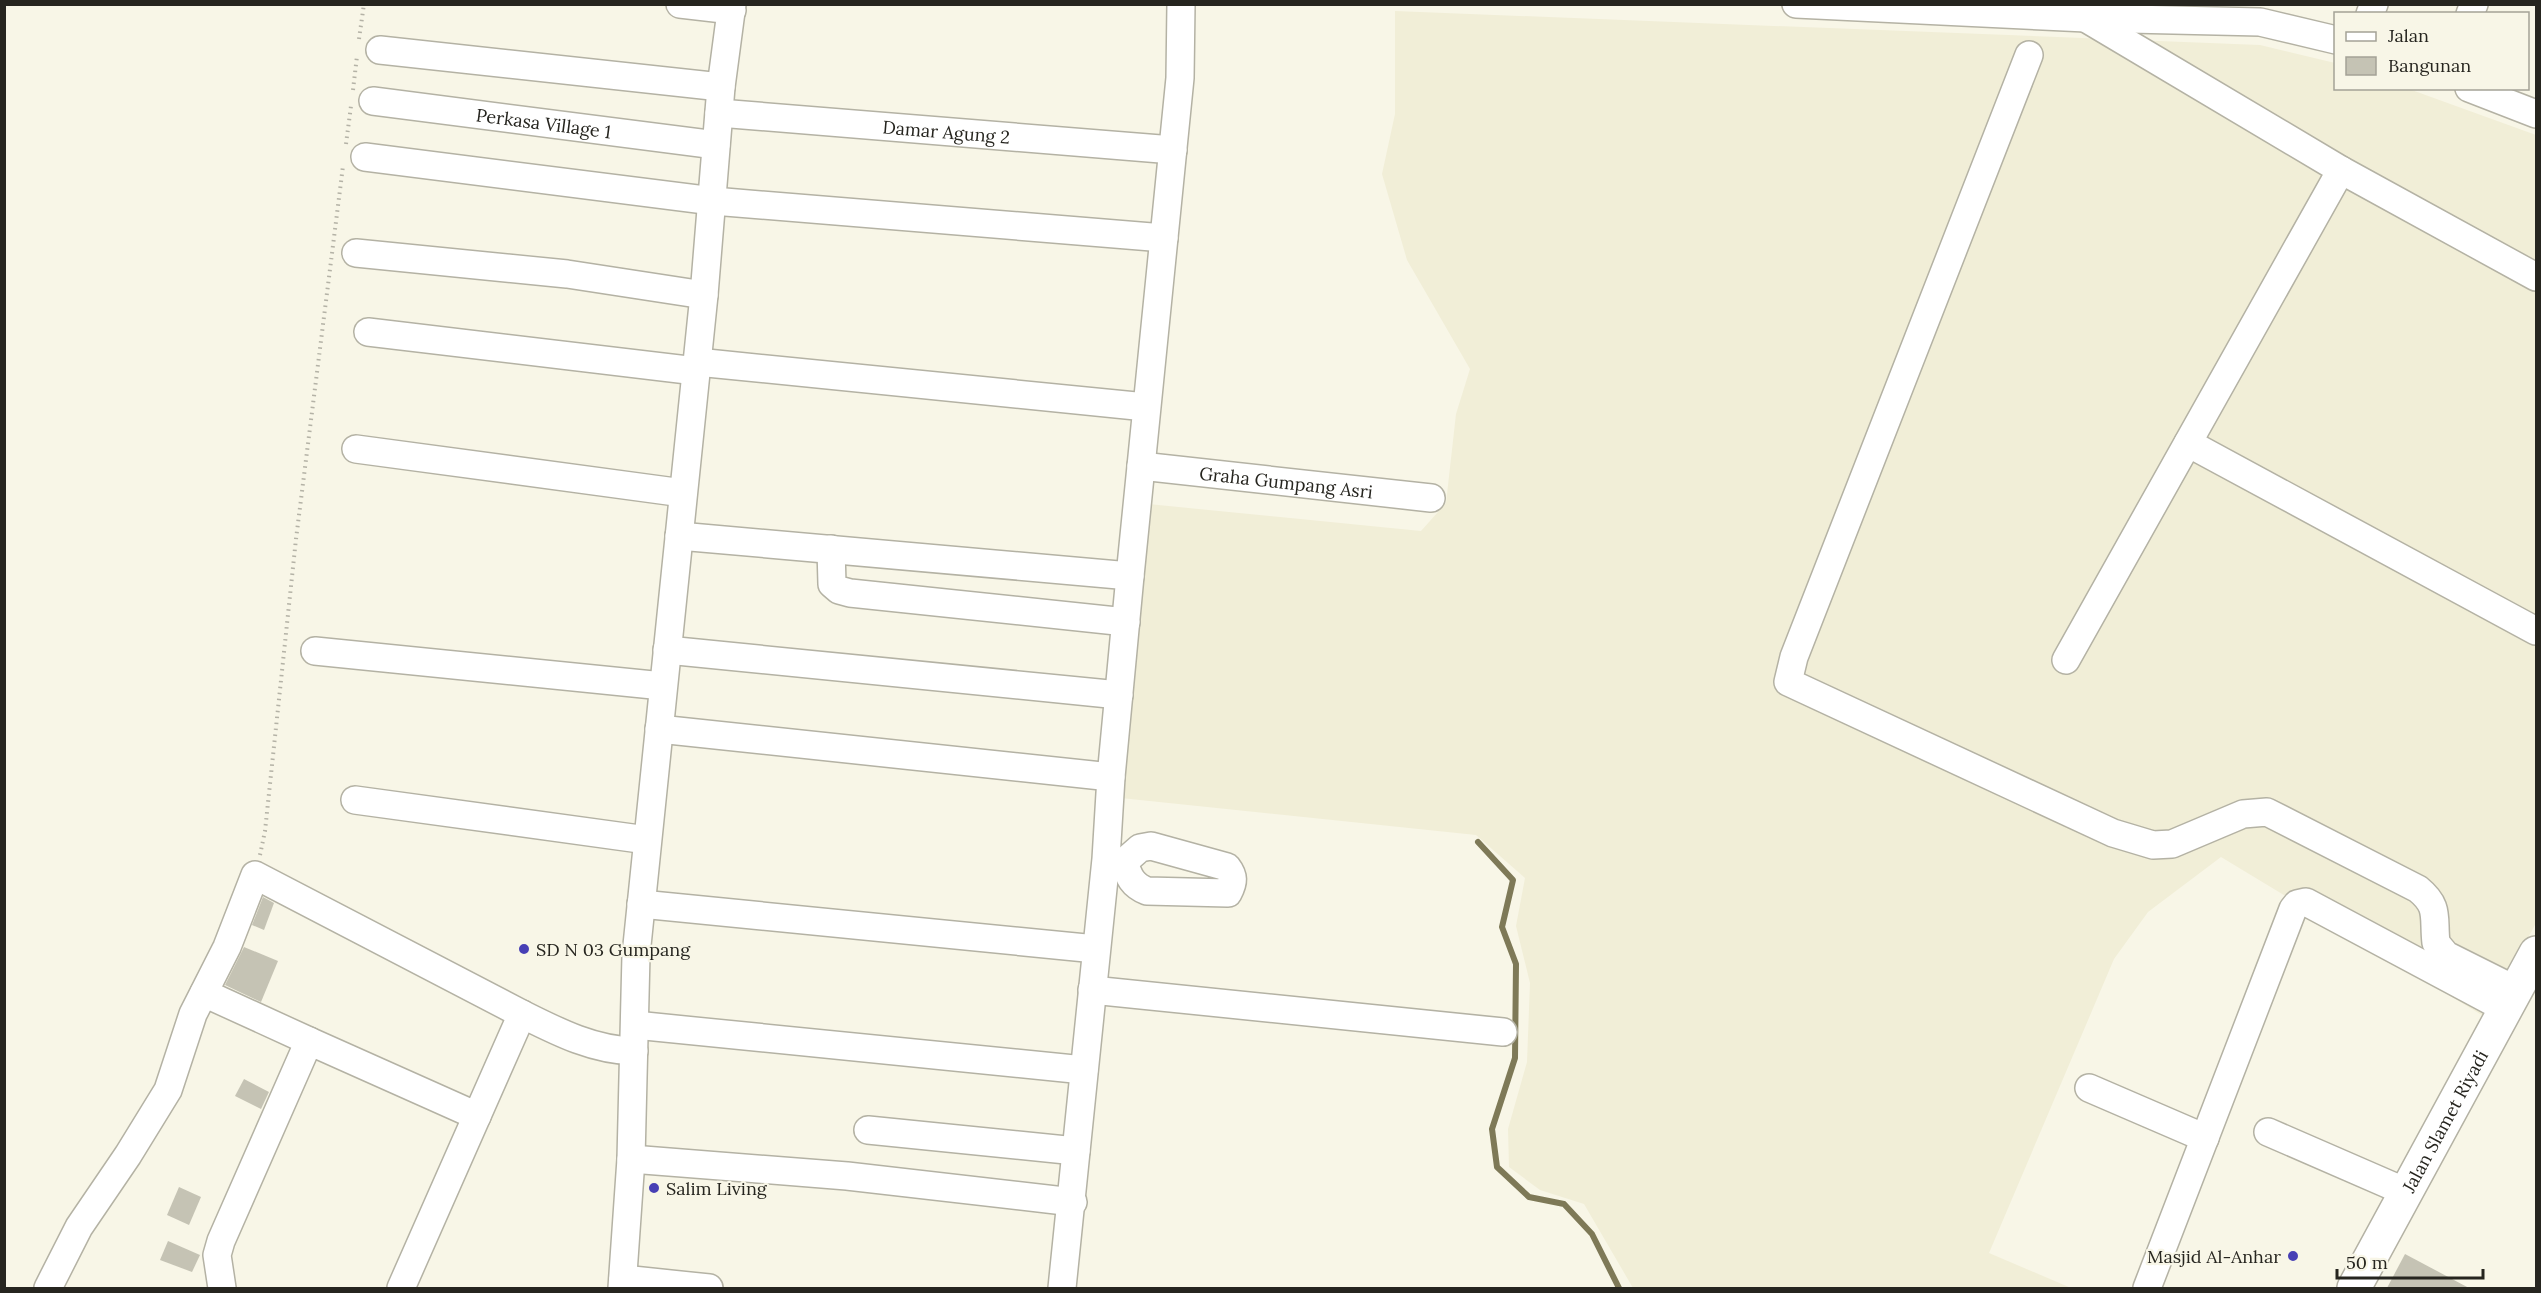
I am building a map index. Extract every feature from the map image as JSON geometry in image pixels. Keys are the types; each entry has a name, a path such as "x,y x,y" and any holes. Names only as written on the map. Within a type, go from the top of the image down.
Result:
{"main road":[{"name":"Jalan Slamet Riyadi","path":"2364,1285 2406,1192 2525,978"}],"street":[{"path":"680,4 732,7 720,100 697,367 636,955 631,1159 622,1284 709,1288"},
{"path":"1062,1288 1073,1202 1096,949 1115,861 1111,777 1180,78 1181,4"},
{"path":"1796,4 2058,10 2086,18 2260,22 2334,40"},
{"path":"2086,18 2341,170 2536,277"},
{"name":"Damar Agung 2","path":"366,48 720,100 1173,150"},
{"path":"2029,55 1794,657 1788,682 2113,833 2153,845 2172,844 2243,814 2267,812 2418,889 2430,899 2434,909 2436,944 2446,955 2525,978"},
{"path":"2474,90 2536,114"},
{"name":"Perkasa Village 1","path":"373,101 716,145"},
{"path":"352,154 713,201 1164,238"},
{"path":"2066,660 2341,170"},
{"path":"356,253 567,274 704,295"},
{"path":"368,332 697,367 1146,407"},
{"path":"2188,443 2536,631"},
{"path":"356,449 683,493"},
{"name":"Graha Gumpang Asri","path":"1141,466 1431,498"},
{"path":"679,536 1130,576"},
{"path":"831,549 832,584 839,590 849,593 1126,622"},
{"path":"667,650 1119,695"},
{"path":"315,651 663,686"},
{"path":"658,729 1111,777"},
{"path":"355,800 647,840"},
{"path":"50,1288 79,1227 128,1155 168,1090 193,1014 227,947 255,876 522,1014 573,1039 598,1047 634,1038 1084,1070"},
{"path":"2147,1288 2297,903 2306,902 2525,978"},
{"path":"641,904 1096,949"},
{"path":"1092,990 1503,1032"},
{"path":"204,993 477,1116"},
{"path":"400,1288 522,1014"},
{"path":"222,1288 217,1255 221,1241 309,1041"},
{"path":"2089,1088 2205,1138"},
{"path":"868,1130 1076,1151"},
{"path":"2268,1132 2406,1192"},
{"path":"631,1159 847,1176 1073,1202"}],"path":[{"path":"255,876 265,831 296,539 366,48 364,4"}],"shaded area":[{"path":"1395,11 2260,45 2334,63 2334,90 2412,90 2536,135 2536,923 2485,1017 2221,857 2148,912 2114,959 1989,1253 2071,1288 1633,1288 1584,1204 1540,1190 1509,1167 1508,1129 1527,1062 1530,983 1516,926 1525,878 1476,835 1111,797 1138,503 1421,531 1446,503 1456,414 1470,369 1407,260 1382,174 1395,114"}],"building":[{"path":"263,897 274,903 264,930 252,925"},
{"path":"244,947 278,961 261,1002 225,985"},
{"path":"244,1079 269,1092 261,1109 235,1096"},
{"path":"179,1187 201,1197 189,1225 167,1215"},
{"path":"168,1241 200,1255 192,1272 160,1260"},
{"path":"2405,1254 2469,1288 2387,1288"}],"waterway":[{"path":"1478,842 1513,880 1502,927 1516,964 1515,1058 1492,1129 1497,1167 1529,1197 1564,1204 1592,1234 1619,1288"}],"place":[{"name":"SD N 03 Gumpang","path":"524,949"},
{"name":"Salim Living","path":"654,1188"},
{"name":"Masjid Al-Anhar","path":"2293,1256"}]}
